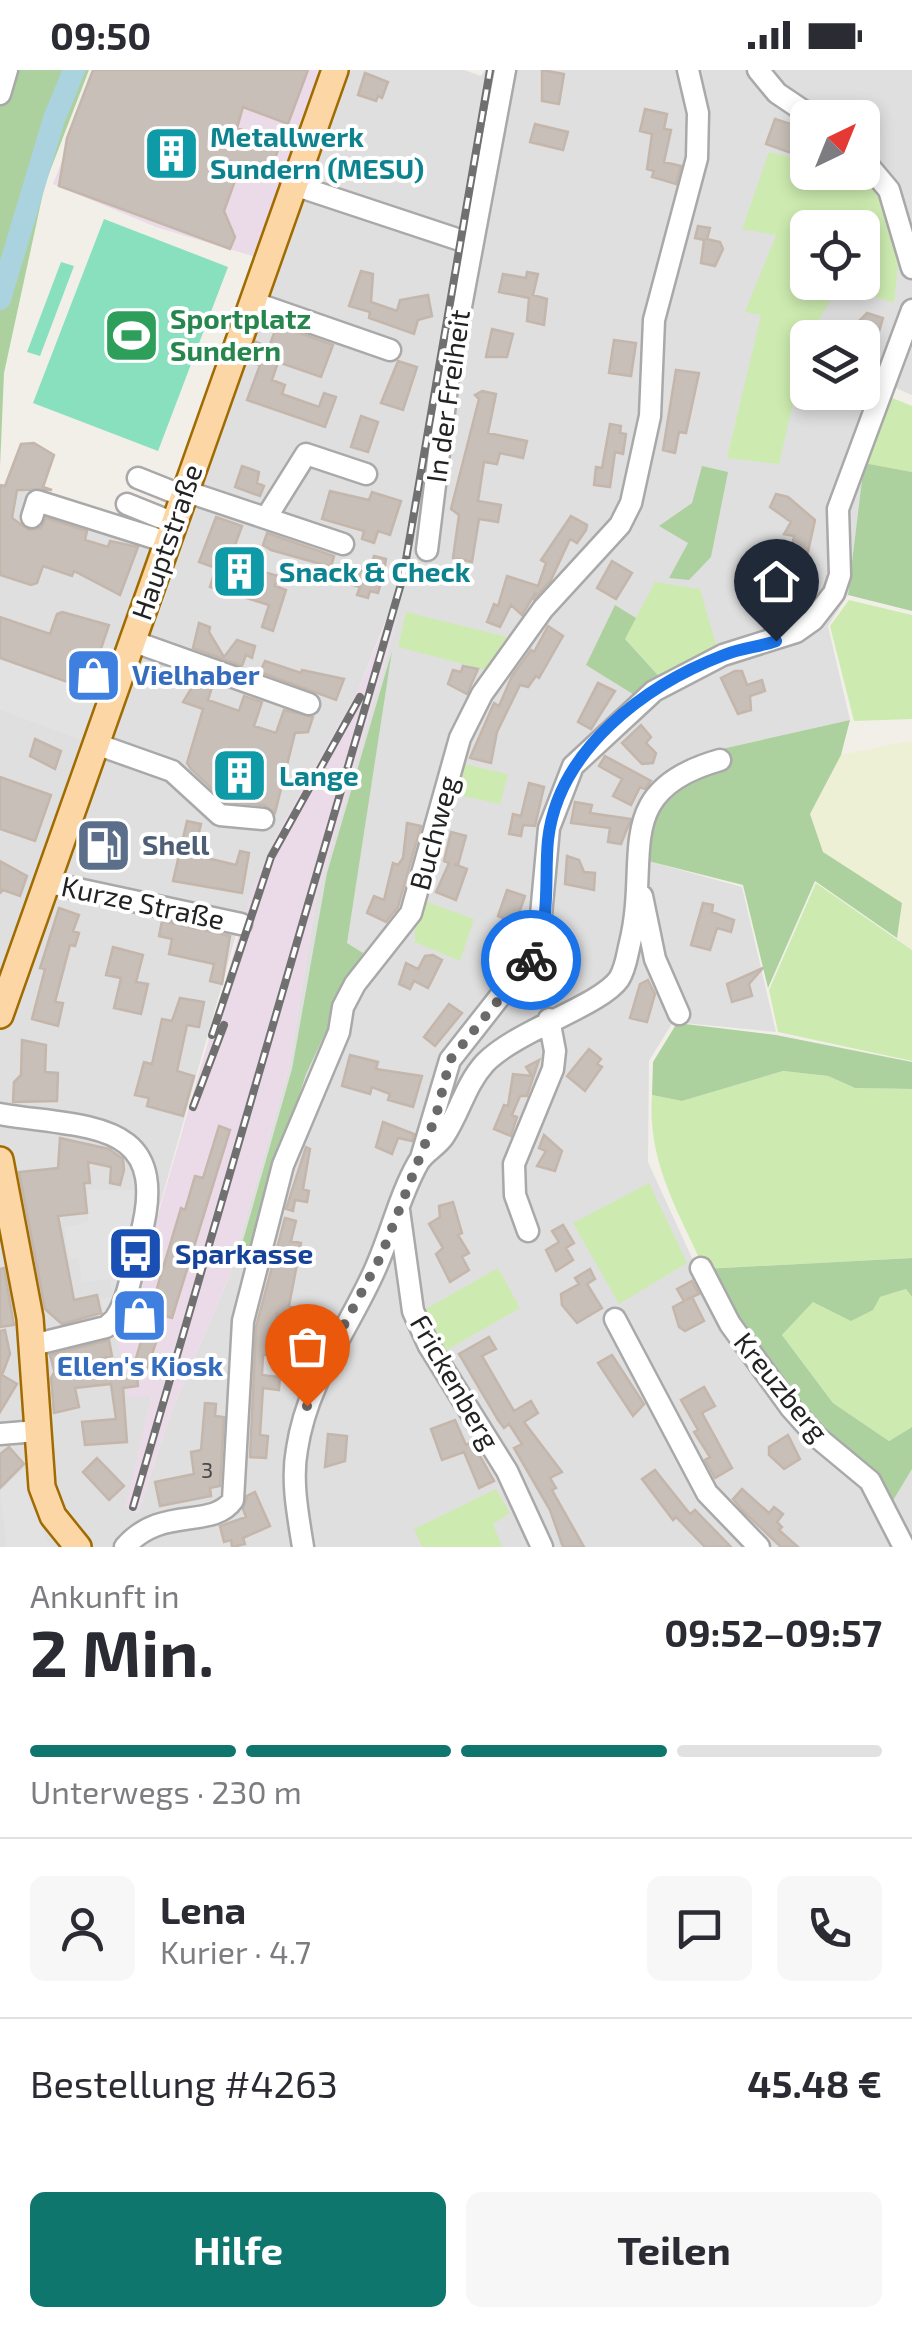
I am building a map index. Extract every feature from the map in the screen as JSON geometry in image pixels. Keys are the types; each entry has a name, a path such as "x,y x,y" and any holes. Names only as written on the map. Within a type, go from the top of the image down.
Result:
{"main road":[{"name":"Hauptstraße","path":"0,1015 335,70"},
{"path":"0,1160 33,1345 37,1431 46,1500 78,1547"}],"street":[{"path":"0,94 6,70"},
{"name":"In der Freiheit","path":"428,550 450,371 505,70"},
{"name":"Buchweg","path":"126,1547 144,1527 214,1514 233,1500 243,1321 283,1165 339,1032 344,1007 355,984 411,913 460,738 482,694 542,610 629,508 650,416 654,320 699,147 698,113 688,70"},
{"path":"758,70 790,102"},
{"path":"880,180 888,190 912,268"},
{"path":"294,185 472,244"},
{"path":"252,302 390,350"},
{"path":"303,1547 295,1464 307,1406 321,1368 374,1272 421,1158 454,1053 538,948 549,828 572,766 654,690 723,655 766,644 804,628 834,593 840,575 838,509 912,310"},
{"path":"266,518 306,454 366,474"},
{"path":"138,478 343,544"},
{"path":"32,517 37,502 170,532"},
{"path":"127,504 170,532"},
{"path":"132,640 310,704"},
{"path":"96,744 179,775 220,815 263,819"},
{"path":"421,1158 445,1135 470,1082 485,1063 549,1019 607,992 618,980 637,914 640,834 655,795 683,771 720,760"},
{"name":"Kurze Straße","path":"45,882 241,924"},
{"path":"638,890 648,909 655,959 679,1014"},
{"path":"528,1231 516,1195 514,1164 555,1060 549,1019"},
{"path":"0,1114 122,1138 139,1155 150,1184 150,1203 115,1320 106,1327 33,1345"},
{"name":"Frickenberg","path":"398,1210 413,1311 506,1471 542,1547"},
{"name":"Kreuzberg","path":"701,1268 730,1324 792,1408 870,1481 904,1547"},
{"path":"615,1319 707,1493 759,1547"},
{"path":"0,1434 37,1431"}],"shaded area":[{"name":"Metallwerk Sundern (MESU)","path":"97,70 328,70 259,258 156,227 53,184"},
{"path":"340,70 464,70 481,76 485,70 912,70 912,395 891,386 864,463 848,595 828,626 850,720 708,752 641,859 742,887 776,1032 673,1022 649,1061 648,1162 697,1269 889,1506 912,1469 912,1547 0,1547 0,484 159,532","holes":["387,617 397,620 316,899 289,1067 229,1277 171,1412 138,1513 126,1508 152,1396 128,1396 117,1332 124,1333 237,931 359,688"]},
{"path":"388,617 397,620 316,899 289,1067 229,1277 171,1412 138,1513 125,1508 152,1396 128,1397 116,1332 124,1332 252,890 279,830 359,688"},
{"path":"0,658 101,695 84,741 0,710"},
{"path":"88,1189 146,1191 117,1310 104,1318 101,1299 113,1296 110,1279 82,1282 78,1259 70,1259 64,1228 88,1222"},
{"path":"26,1467 27,1496 51,1547 7,1547 0,1491"}],"green space":[{"path":"13,70 89,70 45,184 4,373 0,467 0,94"},
{"path":"769,152 790,157 790,190 880,189 902,230 894,303 880,298 880,210 790,210 790,300 831,300 819,320 790,320 791,410 779,464 727,458 761,315 745,312 776,235 742,229"},
{"name":"Sportplatz Sundern","path":"104,219 228,267 158,451 33,403"},
{"path":"61,262 74,266 40,356 27,352"},
{"path":"890,397 912,406 912,472 864,463"},
{"path":"864,463 912,472 912,611 848,595"},
{"path":"702,466 728,472 711,557 689,580 669,578 688,543 659,526 692,503"},
{"path":"655,582 700,589 718,652 664,682 625,638"},
{"path":"849,600 912,615 912,719 854,721 830,626"},
{"path":"615,605 636,618 625,639 664,682 636,696 586,665"},
{"path":"406,612 507,637 486,670 398,647"},
{"path":"392,651 347,943 363,953 306,1074 249,1253 240,1251 292,1069 327,873"},
{"path":"850,720 841,755 810,814 823,852 902,903 897,938 815,881 768,988 743,885 640,859 664,790 708,752"},
{"path":"912,740 912,949 897,938 902,903 822,852 810,814 841,755"},
{"path":"460,763 508,774 500,804 453,794"},
{"path":"816,883 912,950 912,1061 778,1032 769,990"},
{"path":"424,901 474,919 460,961 415,942 415,927"},
{"path":"677,1023 776,1035 912,1062 912,1089 855,1088 828,1076 783,1071 682,1101 652,1095 653,1062"},
{"path":"783,1071 828,1076 855,1088 912,1089 912,1258 704,1269 659,1164 652,1095 682,1101"},
{"path":"649,1183 687,1263 619,1304 573,1223"},
{"path":"912,1258 912,1297 906,1289 880,1297 873,1310 851,1321 813,1302 782,1335 833,1403 889,1441 912,1427 912,1469 889,1507 819,1435 704,1269"},
{"path":"498,1268 520,1308 443,1352 422,1311"},
{"path":"906,1289 912,1297 912,1427 889,1441 833,1403 782,1335 813,1302 880,1297"},
{"path":"496,1489 510,1513 493,1524 502,1547 422,1547 414,1529"}],"building":[{"name":"Metallwerk Sundern (MESU)","path":"93,70 308,70 288,124 243,107 237,128 280,144 270,173 241,164 224,211 235,237 230,249 59,186 67,138"},
{"path":"542,70 564,74 559,104 542,101"},
{"path":"365,73 388,82 382,98 378,96 376,101 358,95"},
{"path":"645,109 667,114 664,129 671,130 664,162 681,166 676,184 652,177 654,171 647,169 652,134 640,131"},
{"path":"775,119 790,124 790,153 766,144"},
{"path":"535,124 568,132 563,150 530,142"},
{"path":"698,226 710,228 707,239 720,242 723,249 715,266 701,263 704,240 695,238"},
{"path":"361,271 373,274 371,302 397,311 400,300 428,295 432,316 418,320 414,334 369,318 370,312 349,306"},
{"path":"527,272 538,274 533,295 547,299 544,325 527,321 529,298 499,292 503,274 526,278"},
{"path":"867,313 883,318 880,328 880,320 860,320"},
{"path":"277,325 333,345 321,377 278,362 272,380 285,385 282,394 319,407 324,393 336,397 325,427 247,400 260,365 249,362 256,342 269,347"},
{"path":"492,329 513,334 507,357 486,357"},
{"path":"614,340 636,343 631,376 609,373"},
{"path":"398,361 417,367 403,410 381,403"},
{"path":"676,370 699,373 686,433 679,432 675,453 663,450"},
{"path":"482,391 496,394 488,433 527,441 523,458 500,453 497,464 484,462 478,501 501,505 498,522 479,519 472,562 453,558 459,515 451,509 479,399 475,395"},
{"path":"361,416 378,422 368,452 351,447"},
{"path":"610,424 621,426 620,433 626,434 623,454 615,452 610,487 594,485 596,467 602,468"},
{"path":"34,443 54,455 43,487 52,490 17,490 12,518 29,530 41,528 46,518 87,531 85,540 108,547 110,541 138,547 120,595 74,571 72,576 43,566 37,583 31,585 0,575 0,485 5,486 21,444"},
{"path":"242,466 259,472 257,483 264,486 260,496 235,487"},
{"path":"330,491 369,500 372,492 401,501 390,535 378,531 374,543 362,539 364,531 322,519"},
{"path":"776,494 788,497 815,520 807,556 791,553 794,536 784,534 791,522 770,507"},
{"path":"571,516 587,525 586,530 577,543 570,539 551,580 533,600 536,592 522,615 511,605 500,627 487,622 494,604 498,606 507,576 538,586 546,563 541,560"},
{"name":"Snack & Check","path":"216,517 242,526 229,562 278,576 275,586 286,590 273,631 262,627 269,605 210,587 216,568 199,562"},
{"path":"267,533 334,556 331,567 271,550 263,545"},
{"path":"374,556 386,559 378,593 370,591 368,598 357,595 360,587 342,582 348,565 370,569"},
{"path":"612,561 632,573 616,599 597,588"},
{"path":"766,578 798,603 789,612 776,599 760,616 748,603 746,598"},
{"path":"57,614 109,625 94,669 98,677 90,690 0,658 0,617 50,634"},
{"path":"199,623 210,627 209,632 224,657 237,640 255,646 252,658 246,655 242,666 193,648"},
{"path":"548,626 563,636 539,678 536,676 528,687 520,685 497,732 491,763 470,758 494,703 499,706 512,676 531,650 534,652"},
{"path":"265,661 301,673 302,670 344,679 336,700 260,672"},
{"path":"463,666 478,669 467,694 448,684 453,670 461,672"},
{"path":"742,671 747,685 762,680 765,691 750,696 751,710 738,714 721,678"},
{"path":"197,679 213,684 208,700 239,711 244,696 262,702 254,726 276,733 284,710 313,717 308,732 295,733 275,813 264,805 226,802 187,763 203,709 183,702"},
{"path":"598,683 615,691 591,729 578,722"},
{"path":"641,725 651,737 646,743 656,753 653,763 642,764 622,743"},
{"path":"35,739 61,751 55,769 30,756"},
{"path":"605,756 651,781 645,789 640,787 631,805 613,796 622,779 599,766"},
{"path":"0,777 51,795 35,841 0,829"},
{"path":"529,783 544,787 535,826 523,825 521,836 509,834 513,814 521,816"},
{"path":"575,802 592,805 590,813 631,819 621,844 608,842 610,828 571,823"},
{"path":"187,821 201,824 196,846 209,849 207,858 236,865 240,851 249,853 242,893 173,881"},
{"path":"407,823 421,826 398,907 386,922 367,913 374,896 384,900 393,863 398,865 403,858"},
{"path":"451,832 466,836 458,865 454,864 467,869 456,900 436,892 449,863 444,861"},
{"path":"567,856 579,860 584,872 595,873 594,890 565,884"},
{"path":"0,861 27,876 20,896 3,890 0,893"},
{"path":"507,890 525,896 517,919 526,923 526,932 515,951 508,948 498,970 482,963 506,919 498,916"},
{"path":"703,903 713,905 712,912 734,920 731,932 717,928 710,950 691,945"},
{"path":"59,908 79,915 73,931 79,933 75,946 70,945 55,1002 63,1003 58,1026 32,1019 45,969 40,968"},
{"path":"162,921 230,936 222,984 210,981 214,964 169,954 172,939 159,936"},
{"path":"113,947 143,955 136,982 148,984 141,1014 114,1008 121,978 106,975"},
{"path":"425,956 442,960 428,988 414,981 410,989 399,984 406,963 418,969"},
{"path":"763,968 749,984 752,996 732,1002 727,984"},
{"path":"648,980 655,994 647,1022 630,1018 640,984"},
{"path":"180,998 204,1002 199,1027 187,1025 177,1071 194,1076 183,1116 147,1106 149,1098 135,1095 144,1062 152,1064 162,1019 172,1021"},
{"path":"449,1004 462,1013 435,1046 424,1037"},
{"path":"22,1040 46,1045 45,1072 58,1073 57,1101 13,1102 14,1082 21,1075"},
{"path":"589,1049 601,1059 597,1064 602,1067 585,1091 567,1076"},
{"path":"350,1055 378,1062 376,1069 422,1076 413,1107 388,1100 390,1094 372,1087 370,1094 342,1086"},
{"path":"539,1060 527,1096 520,1096 512,1115 517,1117 511,1136 494,1129 504,1105 508,1106 513,1074 532,1076 526,1067"},
{"path":"383,1122 414,1134 412,1141 398,1138 392,1154 376,1147"},
{"path":"219,1126 230,1130 172,1318 165,1316 147,1369 134,1365 181,1208 185,1210 195,1176 203,1178"},
{"path":"544,1135 562,1151 555,1171 537,1166 546,1151 539,1148"},
{"path":"60,1138 109,1149 123,1159 124,1170 120,1185 110,1183 111,1167 88,1162 90,1183 84,1183 87,1213 58,1216 74,1300 97,1295 101,1313 62,1324 45,1309 19,1172 58,1168"},
{"path":"306,1147 310,1149 303,1189 309,1191 307,1202 295,1200 293,1211 286,1209"},
{"path":"453,1202 462,1233 458,1235 469,1253 462,1257 469,1270 450,1282 436,1254 443,1248 429,1224 440,1217 439,1206"},
{"path":"285,1218 296,1221 291,1241 301,1243 289,1306 311,1311 307,1325 277,1314 273,1348 270,1355 263,1355 262,1375 280,1377 279,1390 263,1388 260,1435 268,1436 266,1458 250,1457 256,1327"},
{"path":"563,1225 574,1243 566,1248 573,1260 556,1271 546,1250 559,1242 552,1231"},
{"path":"4,1268 14,1325 0,1327 0,1269"},
{"path":"590,1269 595,1279 587,1284 602,1308 577,1323 562,1305 561,1294 579,1284 575,1278"},
{"path":"692,1281 699,1294 692,1297 704,1321 685,1331 679,1327 673,1307 684,1301 677,1289"},
{"path":"5,1330 10,1354 2,1375 17,1384 0,1412 0,1331"},
{"path":"489,1337 496,1349 482,1356 514,1411 531,1401 538,1413 524,1422 562,1472 550,1478 556,1488 552,1490 584,1547 563,1547 550,1510 514,1448 522,1444 509,1424 504,1428 498,1420 459,1354"},
{"path":"109,1340 112,1356 54,1370 50,1355"},
{"path":"612,1355 644,1404 633,1416 598,1363"},
{"path":"55,1371 137,1374 138,1386 123,1388 127,1442 85,1445 82,1422 116,1419 111,1384 75,1388 79,1407 54,1413 51,1378"},
{"path":"704,1387 715,1406 702,1413 732,1468 715,1478 705,1460 710,1457 681,1400"},
{"path":"205,1403 216,1404 215,1416 224,1417 220,1486 210,1488 211,1496 160,1506 155,1482 194,1474 191,1452 201,1450"},
{"path":"455,1420 466,1445 472,1442 494,1481 479,1488 464,1452 442,1460 431,1429"},
{"path":"328,1434 347,1436 345,1461 325,1467"},
{"path":"788,1435 800,1459 784,1469 769,1455 769,1447"},
{"path":"9,1447 24,1464 0,1488 0,1454"},
{"path":"97,1458 124,1486 109,1500 83,1472"},
{"path":"655,1470 690,1514 695,1510 731,1547 705,1547 676,1517 673,1520 642,1479"},
{"path":"742,1489 769,1513 774,1507 783,1514 777,1522 782,1527 779,1530 798,1547 781,1547 742,1510 733,1499"},
{"path":"255,1492 270,1526 243,1538 245,1544 232,1547 231,1540 224,1542 220,1526 246,1517 243,1509 247,1496"}],"waterway":[{"path":"0,299 54,119 74,70"}],"railway":[{"path":"133,1507 403,577 490,70"},
{"path":"212,1035 271,857 360,697"},
{"path":"193,1107 224,1025"}],"way so far":[{"path":"307,1406 321,1368 381,1256 436,1116 450,1060 485,1012 531,960"}],"place":[{"name":"Metallwerk Sundern (MESU)","path":"171,153"},
{"name":"Sportplatz Sundern","path":"131,335"},
{"name":"Snack & Check","path":"240,572"},
{"name":"Vielhaber","path":"93,675"},
{"name":"Lange","path":"240,776"},
{"name":"Shell","path":"103,845"},
{"name":"Sparkasse","path":"136,1254"},
{"name":"Ellen's Kiosk","path":"140,1315"}],"route":[{"path":"531,960 542,932 549,828 572,766 654,690 723,655 776,641"}]}
